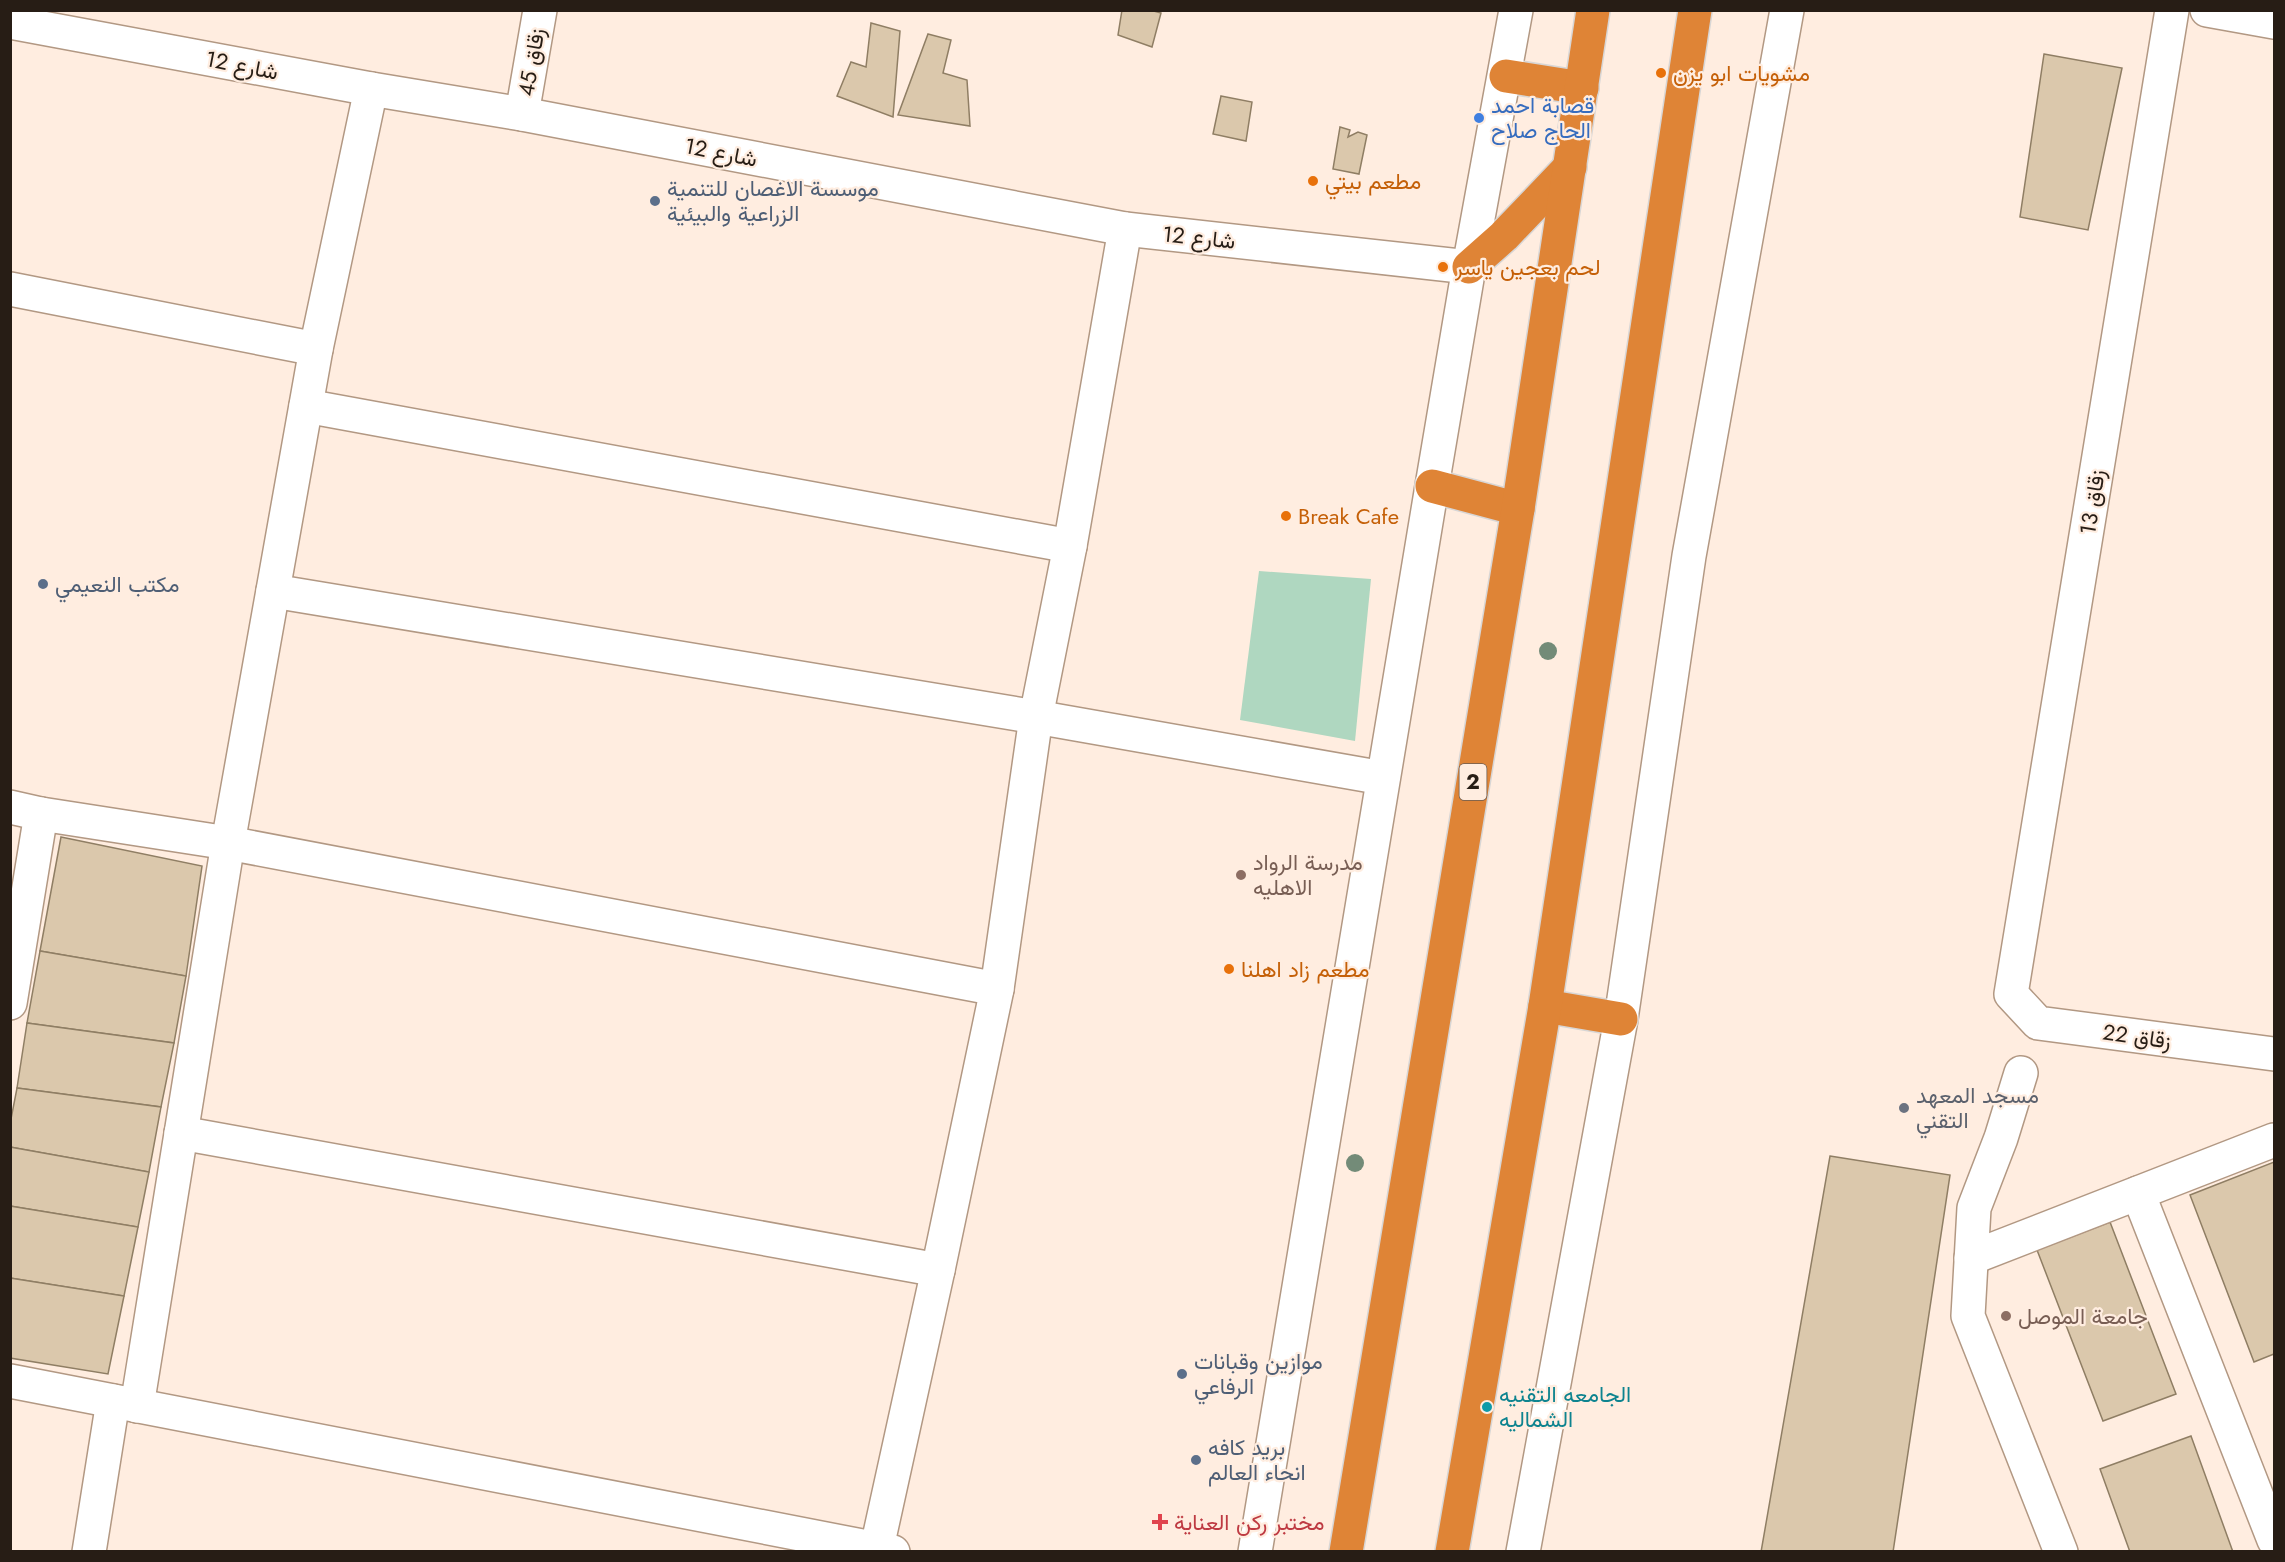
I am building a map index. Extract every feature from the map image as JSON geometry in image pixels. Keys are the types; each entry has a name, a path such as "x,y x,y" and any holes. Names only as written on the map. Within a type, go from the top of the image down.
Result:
{"highway":[{"name":"2","path":"1346,1551 1518,508 1593,10"},
{"path":"1452,1551 1545,1006 1695,10"},
{"path":"1506,76 1582,88"},
{"path":"1469,267 1504,236 1570,167"},
{"path":"1432,486 1518,508"},
{"path":"1545,1006 1621,1019"}],"street":[{"name":"زقاق 45","path":"522,114 540,10"},
{"path":"1255,1551 1469,267 1506,76 1516,10"},
{"path":"1523,1551 1621,1019 1689,556 1786,10"},
{"name":"زقاق 13","path":"2011,994 2172,10"},
{"path":"2207,10 2274,22"},
{"name":"شارع 12","path":"10,22 371,89 522,114 1125,229 1469,267"},
{"path":"89,1551 125,1404 181,1133 228,843 316,349 371,89"},
{"path":"10,1382 881,1550 997,989 1036,717 1070,546 1125,229"},
{"path":"10,289 316,349"},
{"path":"306,406 1070,546"},
{"path":"273,591 1036,717 1383,778"},
{"path":"10,1004 26,811 228,843 997,989"},
{"name":"زقاق 22","path":"2011,994 2038,1023 2274,1054"},
{"path":"2021,1073 2001,1138 1974,1208 1968,1316 2061,1551"},
{"path":"181,1133 938,1270"},
{"path":"1971,1258 2274,1140"},
{"path":"2138,1193 2274,1540"}],"green space":[{"path":"1259,571 1371,579 1355,741 1240,720"}],"building":[{"path":"1122,10 1150,10 1161,13 1152,47 1118,35"},
{"path":"871,23 900,31 893,117 837,96 851,62 866,67"},
{"path":"928,34 951,40 943,73 967,80 970,126 898,115"},
{"path":"2044,54 2122,68 2088,230 2020,217"},
{"path":"1221,96 1252,102 1246,141 1213,134"},
{"path":"1340,127 1350,130 1348,137 1358,132 1367,135 1359,174 1333,169"},
{"path":"61,837 202,866 186,976 40,951"},
{"path":"40,951 186,976 174,1043 27,1023"},
{"path":"27,1023 174,1043 161,1107 17,1088"},
{"path":"17,1088 161,1107 149,1172 10,1147 10,1124"},
{"path":"10,1147 149,1172 138,1227 10,1206"},
{"path":"1830,1156 1950,1175 1893,1552 1761,1552"},
{"path":"2274,1162 2274,1354 2254,1362 2190,1195"},
{"path":"10,1206 138,1227 124,1296 10,1278"},
{"path":"2110,1222 2176,1394 2103,1421 2037,1250"},
{"path":"10,1278 124,1296 108,1374 10,1358"},
{"path":"2191,1436 2233,1552 2130,1552 2100,1469"}],"place":[{"name":"مشويات ابو يزن","path":"1661,73"},
{"name":"قصابة احمد الحاج صلاح","path":"1479,118"},
{"name":"مطعم بيتي","path":"1313,181"},
{"name":"موسسة الاغصان للتنمية الزراعية والبيئية","path":"655,201"},
{"name":"لحم بعجين ياسر","path":"1443,267"},
{"name":"Break Cafe","path":"1286,516"},
{"name":"مكتب النعيمي","path":"43,584"},
{"name":"مدرسة الرواد الاهليه","path":"1241,875"},
{"name":"مطعم زاد اهلنا","path":"1229,969"},
{"name":"مسجد المعهد التقني","path":"1904,1108"},
{"name":"جامعة الموصل","path":"2006,1316"},
{"name":"موازين وقبانات الرفاعي","path":"1182,1374"},
{"name":"الجامعه التقنيه الشماليه","path":"1487,1407"},
{"name":"بريد كافه انحاء العالم","path":"1196,1460"},
{"name":"مختبر ركن العناية","path":"1160,1522"}]}
